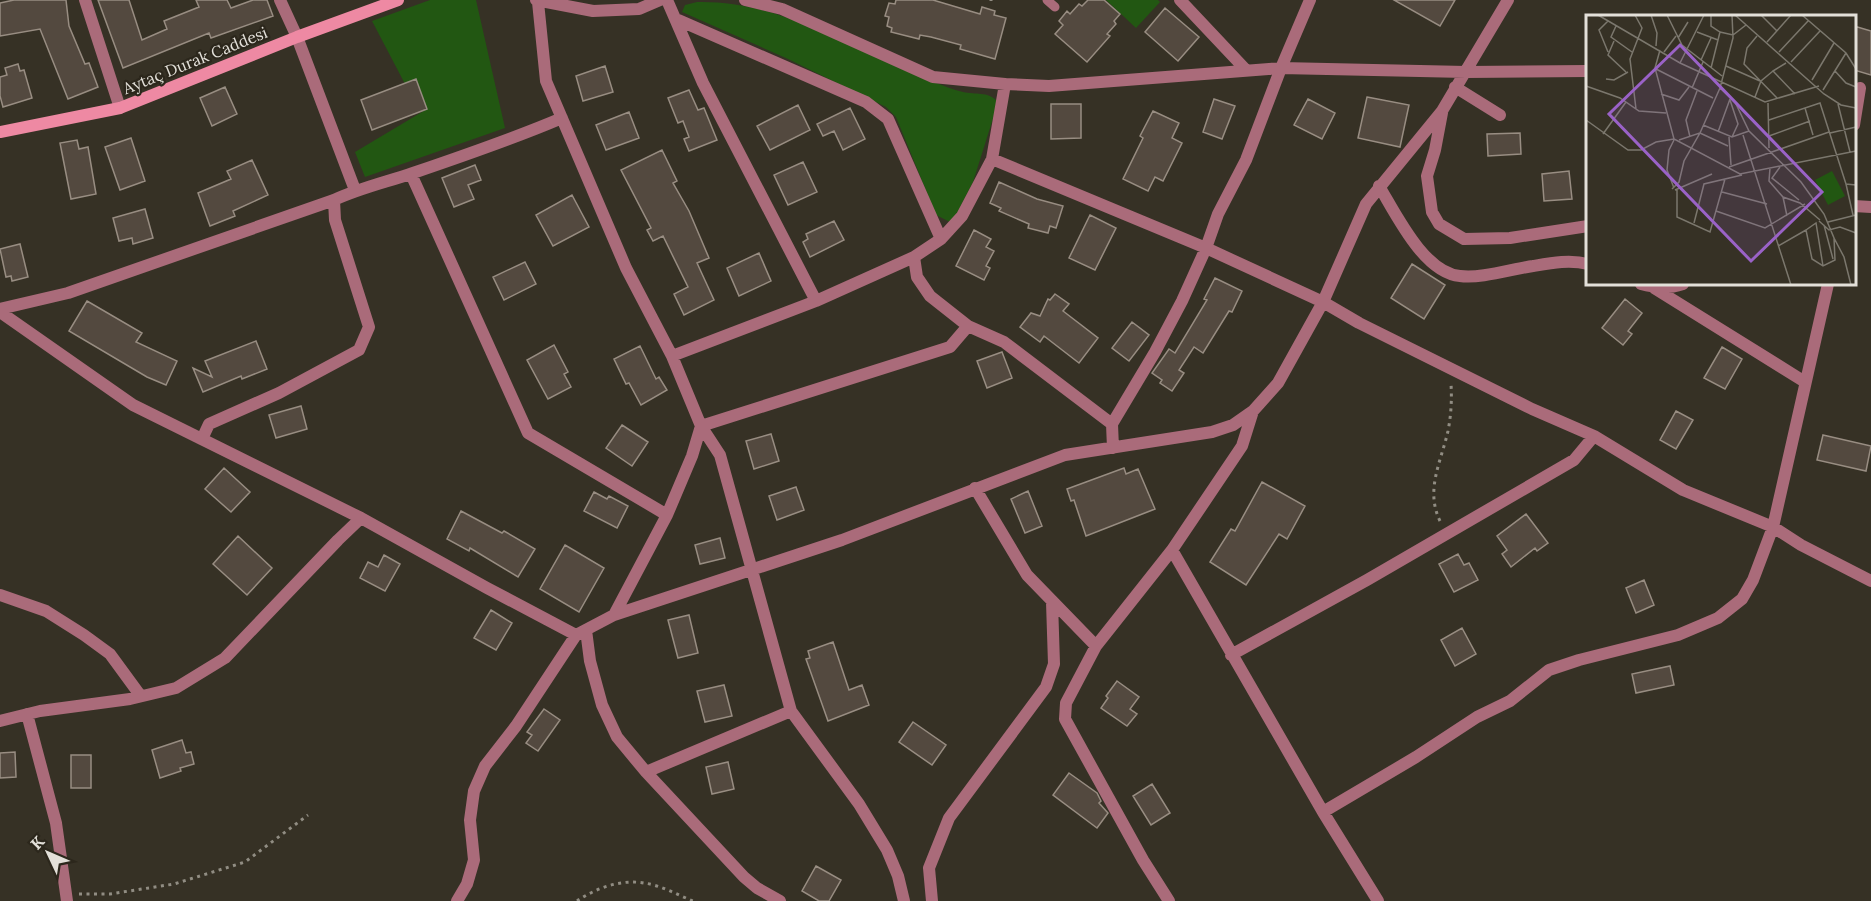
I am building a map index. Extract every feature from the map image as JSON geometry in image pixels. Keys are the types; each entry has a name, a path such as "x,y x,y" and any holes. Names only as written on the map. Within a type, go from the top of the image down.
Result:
{"main road":[{"name":"Aytaç Durak Caddesi","path":"0,132 120,108 297,37 398,0"}],"street":[{"path":"85,0 120,108"},
{"path":"280,0 297,37 355,190"},
{"path":"660,0 639,9 593,11 537,1 546,81 626,268 672,356 701,426 720,455 791,711 860,804 887,850 898,876 904,901"},
{"path":"667,0 703,83 816,301"},
{"path":"746,0 782,9 933,77 1005,84 1049,86 1281,68 1466,72 1586,71"},
{"path":"1180,0 1247,71"},
{"path":"1113,448 1112,424 1171,322 1206,248 1218,214 1246,160 1310,0"},
{"path":"458,901 467,884 474,860 470,820 474,791 485,766 581,633 614,615 842,540 1065,455 1212,432 1233,425 1253,411 1278,383 1323,302 1366,204 1442,111 1508,0"},
{"path":"676,19 866,102 888,119 940,239"},
{"path":"672,356 816,301 914,257 940,239 962,216 992,159 1005,84"},
{"path":"1455,87 1500,115"},
{"path":"1856,116 1862,89"},
{"path":"1442,111 1435,150 1427,177 1432,212 1439,224 1464,239 1510,238 1586,226"},
{"path":"0,310 68,293 334,200 355,190 411,174 517,137 562,118"},
{"path":"992,159 1206,248 1323,302 1532,409 1594,436 1683,490 1773,527 1801,545 1871,581"},
{"path":"411,174 528,433 667,515"},
{"path":"1379,186 1403,228 1429,261 1459,277 1554,263 1586,264"},
{"path":"202,439 209,424 279,393 359,350 369,327 335,220 334,200"},
{"path":"1856,206 1871,207"},
{"path":"914,257 917,277 930,296 968,326 1004,342 1112,424"},
{"path":"1644,285 1654,288 1805,382"},
{"path":"1654,288 1680,285"},
{"path":"1323,812 1416,757 1477,717 1510,701 1549,670 1678,635 1718,618 1742,598 1753,580 1773,527 1827,285"},
{"path":"0,310 134,405 361,518 487,588 581,633 602,705 616,737 744,877 757,888 780,901"},
{"path":"701,426 950,347 968,326"},
{"path":"1169,901 1143,860 1065,719 1066,703 1096,646 1172,550 1242,446 1253,411"},
{"path":"614,615 667,515 692,456 701,426"},
{"path":"1231,655 1574,460 1594,436"},
{"path":"975,488 1027,575 1096,646"},
{"path":"0,721 27,714 130,699 176,688 225,658 361,518"},
{"path":"1172,550 1231,655 1377,901"},
{"path":"0,595 46,611 111,654 140,696"},
{"path":"932,901 928,868 949,818 1046,687 1054,664 1052,602"},
{"path":"646,772 791,711"},
{"path":"27,714 56,823 66,898"}],"lane":[{"path":"1047,0 1055,7"}],"path":[{"path":"1446,534 1435,511 1432,492 1448,429 1452,399 1451,368"},
{"path":"66,898 174,884 245,862 309,815"},
{"path":"577,901 602,887 645,883 693,901"}],"green space":[{"path":"430,0 476,0 505,128 365,177 355,152 427,109 417,80 405,84 372,21"},
{"path":"1106,0 1158,0 1160,2 1136,28"},
{"path":"697,2 759,9 818,30 933,82 959,91 985,95 997,101 973,182 955,217 950,222 936,215 896,117 886,107 788,59 682,12 685,5"}],"building":[{"path":"14,0 66,0 69,26 85,64 89,63 98,87 68,99 40,29 0,36 0,3"},
{"path":"98,0 129,0 142,40 167,29 164,21 199,7 196,0 227,0 231,8 253,0 267,0 273,16 211,38 209,33 123,68"},
{"path":"896,0 933,0 980,14 982,7 995,11 994,15 1006,18 995,59 960,49 961,45 931,37 920,35 919,39 891,32 892,28 887,26 889,17 885,16 889,3 895,4"},
{"path":"1088,0 1104,0 1120,14 1114,21 1116,24 1107,34 1110,36 1087,62 1055,34 1063,25 1059,21 1067,11 1070,14 1079,4 1082,6"},
{"path":"1394,0 1455,0 1440,26"},
{"path":"1165,8 1199,37 1178,61 1145,32"},
{"path":"1856,27 1871,31 1871,75 1856,71"},
{"path":"18,64 20,71 24,70 32,98 3,107 0,96 0,77 7,75 5,68"},
{"path":"605,66 613,92 583,101 576,76"},
{"path":"416,79 427,109 372,130 361,100"},
{"path":"225,87 237,114 212,126 200,98"},
{"path":"689,90 698,110 704,108 717,140 689,151 684,139 689,137 683,121 678,123 668,98"},
{"path":"1367,97 1409,105 1400,147 1358,138"},
{"path":"1214,99 1235,106 1222,139 1203,132"},
{"path":"1308,99 1335,113 1322,139 1294,125"},
{"path":"1051,104 1081,104 1081,138 1051,139"},
{"path":"798,105 810,130 770,150 757,126"},
{"path":"850,108 865,139 843,150 834,131 823,136 817,124"},
{"path":"1153,111 1179,123 1172,138 1182,143 1163,181 1155,177 1148,191 1123,179 1143,138 1140,136"},
{"path":"629,112 639,138 606,150 596,125"},
{"path":"1520,133 1521,154 1488,156 1487,134"},
{"path":"131,138 145,181 120,190 105,147"},
{"path":"77,140 79,149 88,147 96,194 71,199 60,143"},
{"path":"662,150 677,181 673,183 689,211 709,258 697,263 714,300 684,315 674,294 688,287 663,236 653,241 647,230 651,228 621,170"},
{"path":"252,160 268,195 233,211 235,216 210,226 198,193 231,179 227,171"},
{"path":"803,162 817,192 788,205 774,175"},
{"path":"475,165 481,180 468,185 474,199 454,207 442,178"},
{"path":"1569,171 1572,199 1544,201 1542,174"},
{"path":"999,182 1037,199 1063,206 1056,228 1050,226 1048,233 1028,228 1029,224 999,211 1001,208 990,203"},
{"path":"572,195 589,227 553,246 536,215"},
{"path":"145,209 153,238 133,244 132,238 119,241 113,218"},
{"path":"1090,215 1116,228 1095,270 1069,258"},
{"path":"834,221 844,240 810,257 803,242 808,239 806,234"},
{"path":"974,230 991,239 986,247 994,251 986,266 990,268 984,280 956,266"},
{"path":"20,244 28,277 12,281 11,276 6,277 0,249"},
{"path":"759,253 771,281 739,296 727,268"},
{"path":"525,262 536,284 504,300 493,277"},
{"path":"1412,264 1445,285 1424,319 1391,298"},
{"path":"1215,278 1242,291 1232,312 1229,311 1203,353 1194,347 1179,370 1184,373 1172,391 1160,383 1162,380 1152,373 1169,349 1175,353 1207,300 1204,299"},
{"path":"1055,294 1069,304 1063,311 1098,338 1079,363 1044,336 1040,342 1020,327 1031,313 1040,316 1048,299 1050,300"},
{"path":"1625,299 1642,313 1628,331 1632,334 1623,345 1602,328"},
{"path":"87,301 142,333 136,342 177,361 166,385 147,377 69,331"},
{"path":"1132,322 1149,335 1129,361 1112,348"},
{"path":"256,341 267,369 242,379 241,376 203,392 193,368 212,377 205,361"},
{"path":"554,345 568,372 564,374 571,387 548,399 527,360"},
{"path":"640,346 656,379 659,377 667,390 641,405 629,383 626,384 614,359"},
{"path":"1722,347 1742,359 1725,389 1704,378"},
{"path":"1002,352 1012,378 987,388 977,361"},
{"path":"301,406 307,429 276,438 269,415"},
{"path":"1676,411 1693,420 1676,449 1660,440"},
{"path":"622,425 648,442 632,466 606,448"},
{"path":"771,434 779,461 754,469 746,441"},
{"path":"1823,435 1871,446 1866,471 1817,460"},
{"path":"224,468 250,492 231,512 205,489"},
{"path":"1124,468 1126,474 1138,469 1155,509 1086,536 1074,500 1071,501 1067,489"},
{"path":"1262,482 1305,506 1287,539 1279,534 1246,585 1210,562 1231,529 1235,531"},
{"path":"796,487 804,510 777,520 769,496"},
{"path":"1028,491 1042,526 1025,533 1011,499"},
{"path":"594,492 607,499 609,496 628,506 617,528 584,511"},
{"path":"461,511 502,533 504,531 535,549 518,577 470,548 469,551 447,539"},
{"path":"1526,514 1548,543 1537,551 1535,548 1511,567 1502,554 1507,550 1497,536"},
{"path":"238,536 272,568 247,595 213,564"},
{"path":"720,538 725,558 700,564 695,545"},
{"path":"565,545 604,568 579,612 540,589"},
{"path":"1458,554 1464,565 1469,563 1478,580 1454,592 1439,564"},
{"path":"384,555 400,564 385,591 360,578 368,562 378,567"},
{"path":"1644,580 1654,605 1636,613 1626,588"},
{"path":"491,610 512,623 496,650 474,638"},
{"path":"689,615 698,653 678,658 668,620"},
{"path":"1462,628 1476,654 1455,666 1441,640"},
{"path":"833,642 849,690 862,685 869,705 828,721 806,659 810,658 808,651"},
{"path":"1670,666 1674,685 1636,693 1632,674"},
{"path":"1117,681 1139,697 1130,709 1137,714 1127,726 1101,708 1108,698 1106,696"},
{"path":"724,685 732,716 705,722 697,691"},
{"path":"544,709 560,720 538,751 526,743 532,735 527,732"},
{"path":"913,722 946,745 932,765 899,742"},
{"path":"182,740 186,753 191,752 194,764 160,778 152,750"},
{"path":"15,752 16,777 0,778 0,753"},
{"path":"71,755 91,755 91,788 71,788"},
{"path":"728,762 734,789 712,794 706,767"},
{"path":"1069,773 1097,793 1101,801 1099,803 1108,813 1097,828 1053,795"},
{"path":"1152,784 1170,813 1151,825 1133,796"},
{"path":"816,866 841,880 829,901 819,901 802,891"}]}
